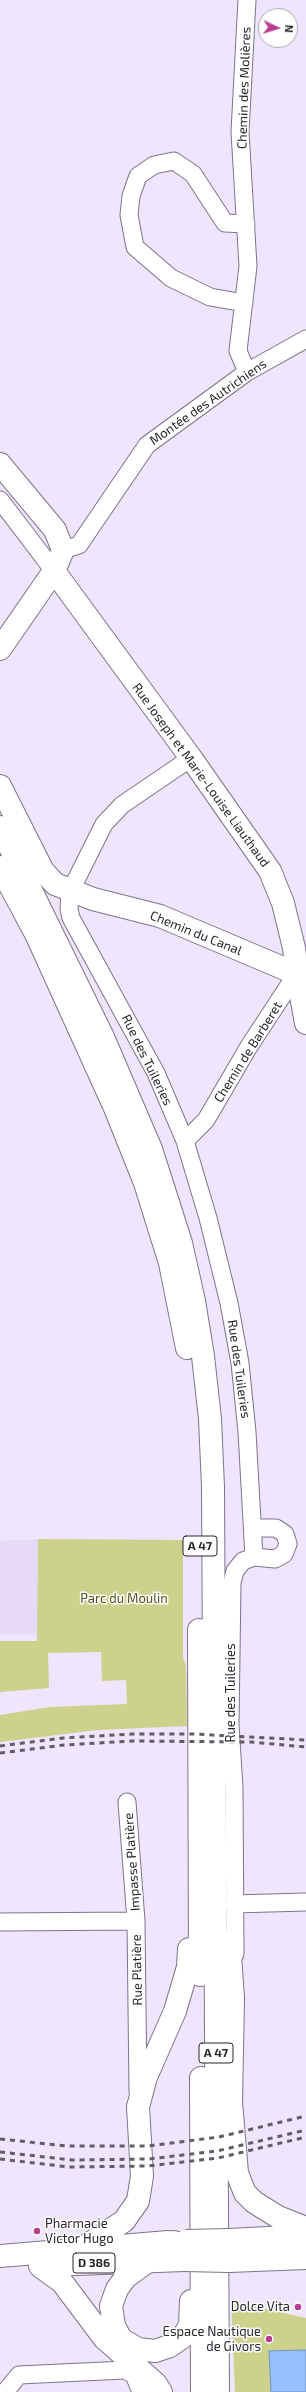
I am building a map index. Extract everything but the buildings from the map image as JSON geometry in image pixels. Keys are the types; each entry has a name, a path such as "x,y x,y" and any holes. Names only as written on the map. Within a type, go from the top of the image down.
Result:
{"main road":[{"path":"0,464 55,530 63,550 54,572 0,649"},
{"name":"Rue Joseph et Marie-Louise Liauthaud","path":"54,572 191,758 270,871 283,903 294,948 303,973 306,1023"},
{"path":"0,786 43,871 55,884 70,892"},
{"name":"A 47","path":"0,827 103,1037 138,1115 164,1186 181,1243 194,1301 209,1412 214,1488 218,2392"},
{"name":"A 47","path":"0,867 36,934 115,1108 145,1183 170,1263 189,1357 196,1418 200,1486 199,1762 202,2392"},
{"name":"Chemin du Canal","path":"70,892 160,916 303,973"},
{"path":"83,2248 124,2221 138,2201 142,2176 138,2107 146,2076 175,2011 188,1967 199,1762"},
{"path":"216,1822 223,1850 233,1998 231,2102 237,2173 245,2193 254,2202 278,2217 306,2228"},
{"path":"148,2261 126,2277 117,2289 111,2306 114,2326 121,2339 138,2349 155,2351 170,2346 183,2337 190,2324 191,2226 202,2187"},
{"name":"D 386","path":"220,2251 306,2236"},
{"name":"D 386","path":"0,2256 83,2248 181,2248 302,2259"},
{"path":"104,2338 98,2317 98,2298 106,2278 125,2261 181,2248"},
{"name":"D 386","path":"0,2269 125,2261 148,2261 181,2248"},
{"path":"40,2266 62,2282 104,2338 156,2384 161,2392"}],"street":[{"name":"Chemin des Molières","path":"247,0 240,132 248,266 238,352 247,372"},
{"path":"244,303 210,297 177,281 135,247 129,215 131,196 138,176 154,165 174,161 194,174 224,223 246,224"},
{"name":"Montée des Autrichiens","path":"63,550 79,545 147,445 247,372 306,338"},
{"path":"0,500 54,572"},
{"path":"70,892 104,824 122,805 191,758"},
{"name":"Rue des Tuileries","path":"70,892 71,918 156,1073 185,1141 220,1260 240,1363 254,1557 243,1561 235,1571 232,1583 230,1724 234,1788 233,1998"},
{"name":"Chemin de Barberet","path":"185,1141 206,1120 248,1048 303,973"},
{"path":"253,1528 276,1528 285,1534 288,1544 284,1554 275,1559 254,1557"},
{"name":"Impasse Platière","path":"127,1802 136,1921"},
{"path":"234,1904 306,1902"},
{"name":"Rue Platière","path":"0,1922 136,1921 138,2107"},
{"path":"5,2392 19,2375 125,2370 134,2375 141,2392"}],"shaded area":[{"path":"38,1539 37,1635 0,1634 0,1541"}],"green space":[{"name":"Parc du Moulin","path":"38,1539 183,1540 183,1657 186,1666 187,1726 98,1730 0,1742 0,1715 50,1707 127,1704 126,1680 102,1681 101,1652 48,1653 49,1688 0,1692 0,1641 37,1641"},
{"name":"Espace Nautique de Givors","path":"231,2301 306,2318 306,2392 235,2392"}],"water":[{"path":"306,2350 306,2392 271,2392 269,2351"}],"railway":[{"path":"0,1746 63,1738 132,1734 193,1734 306,1740"},
{"path":"0,1753 64,1745 132,1741 251,1742 306,1747"},
{"path":"0,2139 67,2146 148,2146 219,2137 306,2116"},
{"path":"0,2152 72,2160 149,2159 217,2151 306,2130"},
{"path":"0,2159 69,2167 148,2166 218,2158 306,2137"}],"place":[{"name":"Pharmacie Victor Hugo","path":"37,2231"},
{"name":"Dolce Vita","path":"298,2307"},
{"name":"Espace Nautique de Givors","path":"269,2339"}]}
